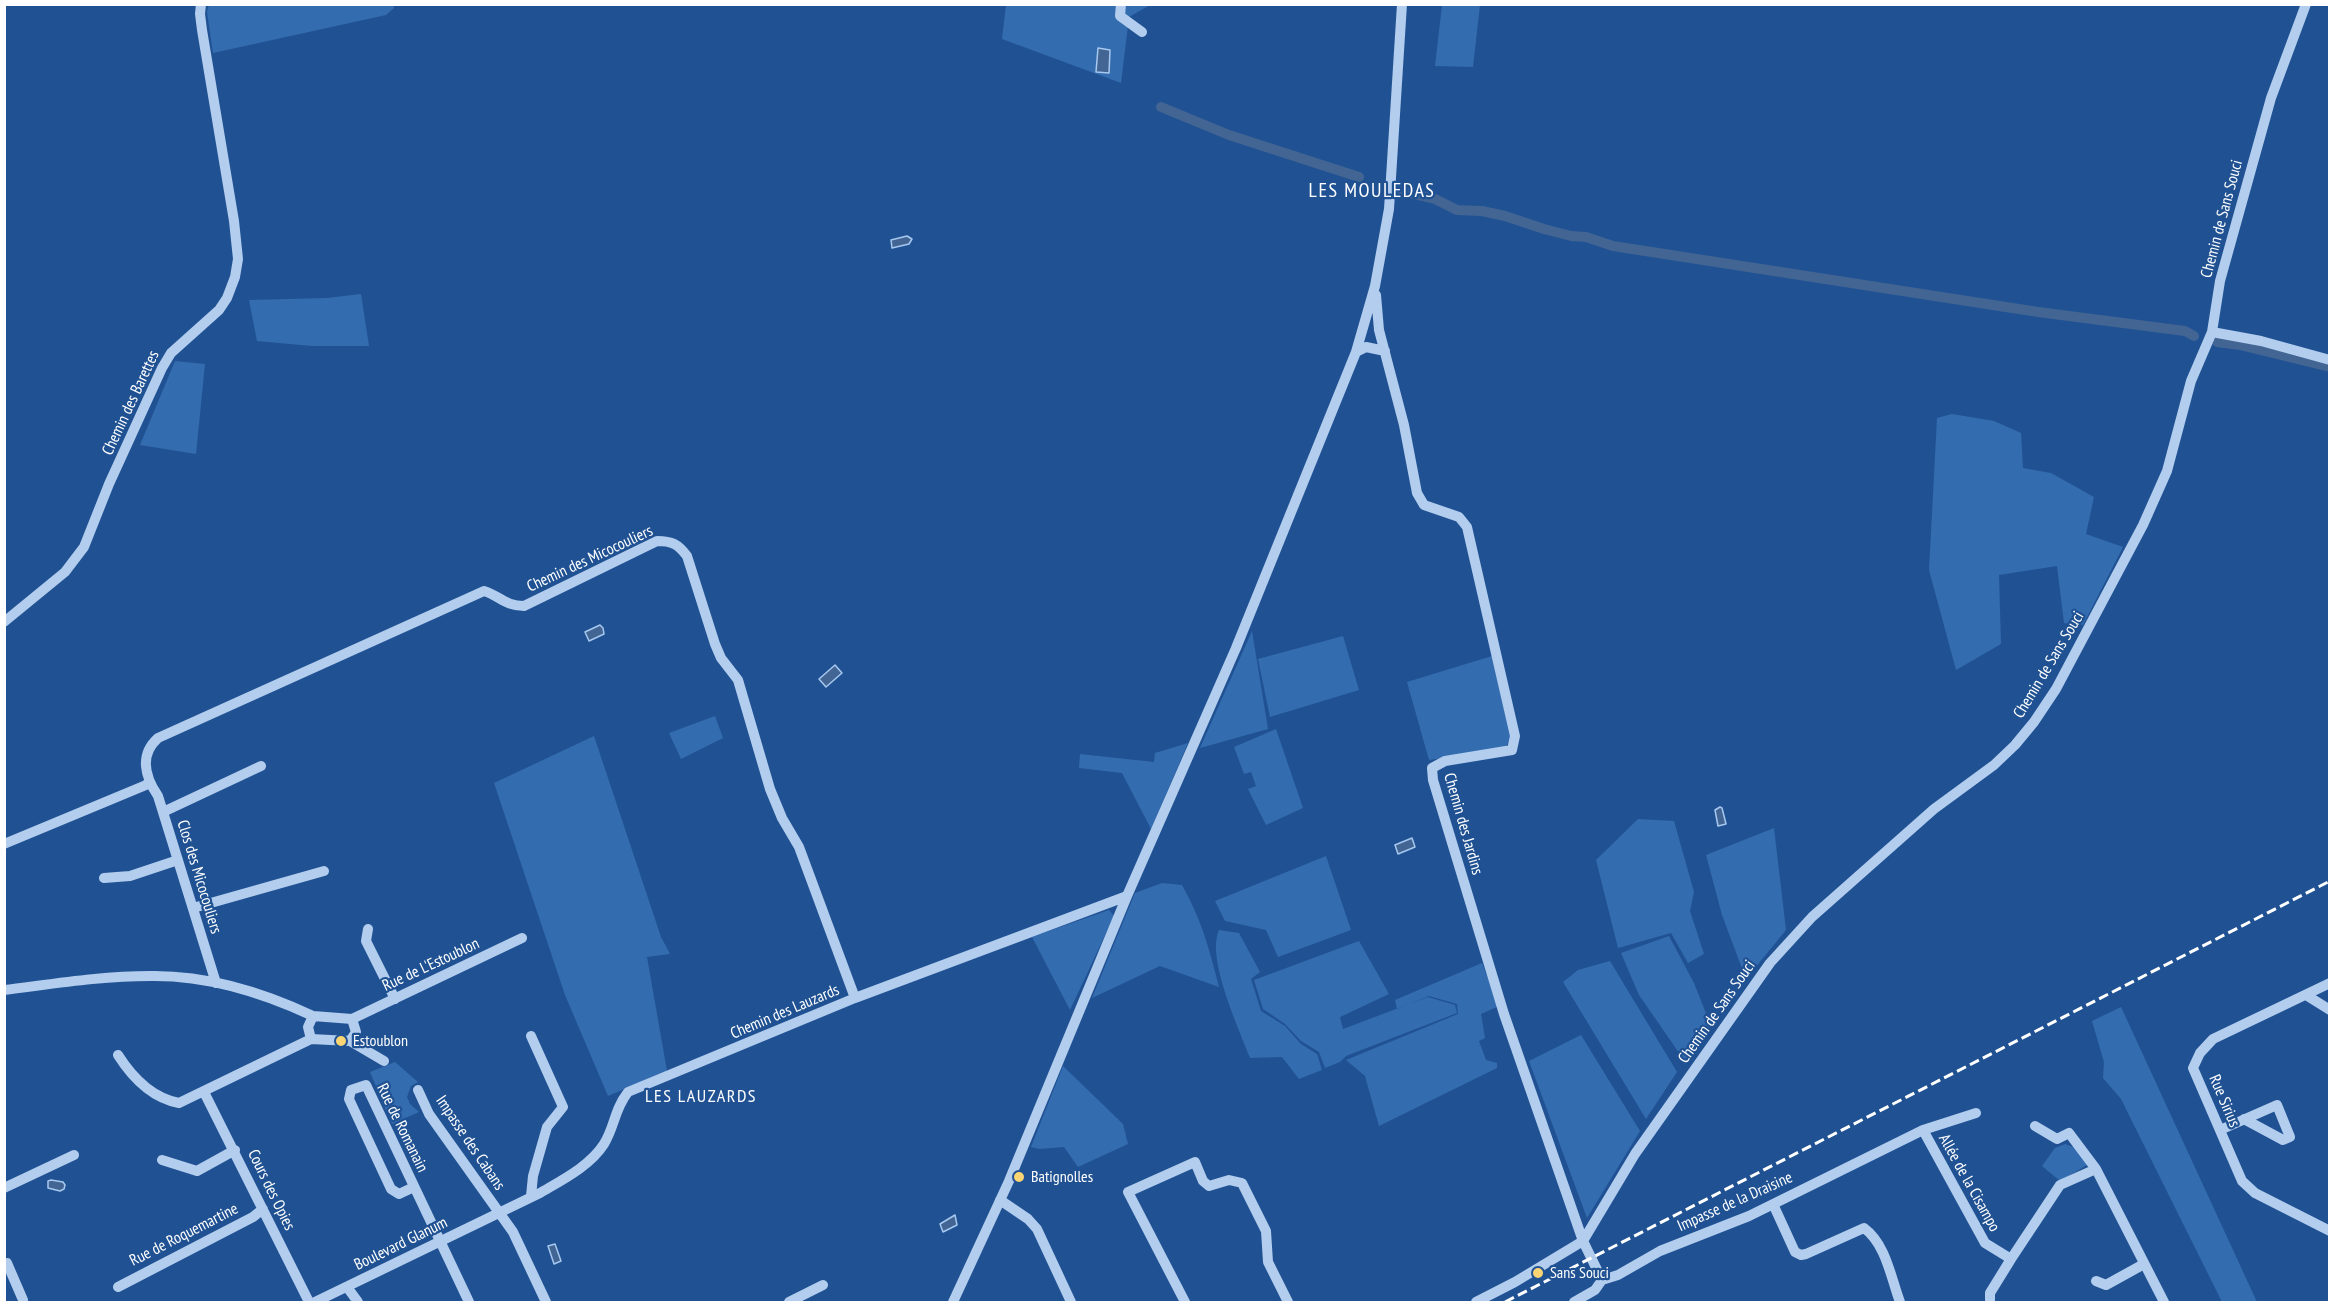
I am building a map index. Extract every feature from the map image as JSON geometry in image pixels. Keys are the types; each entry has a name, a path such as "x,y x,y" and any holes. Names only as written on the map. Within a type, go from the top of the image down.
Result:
{"street":[{"name":"Chemin des Barettes","path":"4,622 65,572 76,559 84,547 109,484 162,368 171,353 219,310 227,298 235,277 238,259 234,221 205,50 200,14 201,4"},
{"path":"1121,4 1120,16 1142,32"},
{"path":"953,1302 1236,648 1356,352 1375,286 1389,209 1402,4"},
{"name":"Chemin de Sans Souci","path":"1583,1241 1635,1155 1770,963 1812,917 1934,809 1994,765 2015,746 2056,689 2162,482 2177,438 2191,381 2212,332 2220,281 2271,98 2306,4"},
{"name":"Chemin des Jardins","path":"1375,286 1379,330 1397,392 1420,501 1424,505 1459,517 1467,527 1515,736 1512,750 1436,764 1432,768 1433,780 1504,1014 1583,1241"},
{"path":"2212,332 2261,341 2330,360"},
{"path":"1356,352 1366,346 1385,351"},
{"name":"Chemin des Micocouliers","path":"148,782 145,761 146,753 151,745 158,738 190,723 484,591 494,594 510,606 524,606 657,541 667,541 678,545 687,556 715,644 721,658 738,680 770,789 782,818 799,847 855,998"},
{"path":"163,812 261,766"},
{"path":"4,844 146,785 148,782"},
{"name":"Clos des Micocouliers","path":"148,782 158,796 216,983"},
{"path":"104,878 130,876 178,860"},
{"path":"193,908 324,871"},
{"name":"Chemin des Lauzards","path":"500,1212 569,1176 603,1146 617,1106 628,1092 855,998 1127,896"},
{"path":"368,929 366,941 395,999"},
{"name":"Rue de L'Estoublon","path":"352,1019 522,938"},
{"path":"4,990 151,975 216,983 279,1000 313,1016 352,1019 356,1032 350,1041"},
{"name":"Rue Sirius","path":"2330,983 2213,1039 2200,1053 2193,1068 2242,1181 2255,1193 2330,1231"},
{"path":"2306,995 2330,1010"},
{"path":"311,1039 308,1027 313,1016"},
{"path":"531,1036 563,1107 547,1126 535,1167 531,1196"},
{"path":"118,1055 130,1074 165,1100 179,1103 311,1039 350,1041 384,1061"},
{"name":"Rue de Romanain","path":"414,1187 399,1194 391,1189 349,1099 351,1090 366,1084 469,1302"},
{"name":"Impasse des Cabans","path":"418,1090 429,1114 513,1232 546,1302"},
{"name":"Cours des Opies","path":"204,1092 309,1302"},
{"name":"Impasse de la Draisine","path":"1574,1302 1595,1290 1602,1280 1618,1275 1660,1251 1773,1204 1923,1130 1976,1113"},
{"path":"2220,1130 2244,1119"},
{"path":"2035,1126 2057,1139 2069,1133 2096,1169 2164,1302"},
{"name":"Allée de la Cisampo","path":"1923,1130 1985,1244 2011,1259"},
{"path":"162,1160 197,1171 235,1150"},
{"path":"4,1188 74,1155"},
{"path":"1185,1302 1128,1192 1195,1162 1203,1181 1209,1186 1229,1180 1242,1183 1266,1231 1268,1262 1288,1302"},
{"path":"1990,1302 1990,1293 2060,1185 2096,1169"},
{"path":"999,1200 1028,1219 1036,1229 1071,1302"},
{"path":"1773,1204 1795,1252 1801,1255 1864,1228 1872,1234 1880,1245 1900,1302"},
{"name":"Rue de Roquemartine","path":"118,1287 253,1217 263,1209"},
{"name":"Boulevard Glanum","path":"315,1302 500,1212"},
{"path":"1476,1302 1515,1282 1583,1241 1602,1280"},
{"path":"4,1264 7,1263 23,1300"},
{"path":"2096,1281 2106,1285 2144,1264"},
{"path":"789,1302 823,1285"},
{"path":"347,1287 358,1302"}],"shaded area":[{"path":"209,4 393,4 394,8 386,15 213,53 207,12"},
{"path":"1006,5 1150,5 1129,17 1121,83 1002,39"},
{"path":"1442,5 1480,5 1473,67 1435,66"},
{"path":"1098,48 1110,50 1109,73 1096,72"},
{"path":"907,236 912,239 909,244 892,248 891,240"},
{"path":"361,294 369,346 312,346 257,341 249,300 327,298"},
{"path":"175,361 205,364 196,454 140,445"},
{"path":"1952,414 1994,421 2021,433 2023,468 2051,473 2094,497 2086,534 2123,547 2083,625 2064,623 2057,566 1999,575 2001,644 1956,670 1929,570 1937,418"},
{"path":"600,625 604,634 589,641 585,632"},
{"path":"1252,631 1268,729 1200,748"},
{"path":"1343,636 1359,690 1270,717 1258,659"},
{"path":"1492,656 1511,739 1504,749 1429,760 1407,682"},
{"path":"835,665 842,673 826,687 819,679"},
{"path":"715,716 723,738 681,759 669,733"},
{"path":"1276,729 1303,808 1266,825 1248,789 1256,786 1251,772 1244,774 1234,747"},
{"path":"594,736 661,937 670,954 647,957 667,1071 608,1096 565,995 494,783"},
{"path":"1188,743 1151,829 1122,773 1079,768 1080,754 1154,762 1155,753"},
{"path":"1720,807 1726,824 1718,826 1715,810"},
{"path":"1638,819 1674,821 1694,892 1690,911 1704,954 1688,963 1671,933 1618,948 1596,860"},
{"path":"1774,828 1786,930 1746,979 1722,915 1706,855"},
{"path":"1412,838 1415,847 1398,854 1395,845"},
{"path":"1326,856 1351,930 1278,957 1266,930 1225,921 1215,901"},
{"path":"1162,883 1182,885 1204,935 1219,987 1160,966 1092,998 1135,893"},
{"path":"1109,910 1114,916 1070,1010 1032,937"},
{"path":"1219,930 1239,933 1260,972 1251,979 1261,1011 1285,1026 1301,1044 1317,1054 1322,1070 1299,1079 1282,1057 1250,1058 1220,975 1216,943"},
{"path":"1669,936 1694,983 1711,1026 1686,1063 1639,995 1621,953"},
{"path":"1359,941 1389,994 1340,1017 1343,1029 1428,997 1455,1005 1457,1013 1346,1056 1340,1062 1325,1068 1319,1052 1301,1041 1285,1024 1263,1009 1254,980"},
{"path":"1610,961 1677,1072 1646,1119 1563,982 1578,970"},
{"path":"1482,963 1499,1006 1481,1014 1485,1038 1479,1041 1486,1060 1497,1063 1497,1068 1379,1126 1365,1076 1346,1060 1458,1014 1457,1004 1429,996 1397,1009 1395,1000"},
{"path":"2121,1007 2257,1302 2222,1302 2121,1099 2103,1078 2104,1062 2092,1021"},
{"path":"1581,1035 1640,1131 1587,1218 1529,1061"},
{"path":"395,1062 418,1082 411,1086 407,1097 410,1104 419,1112 392,1124 370,1072"},
{"path":"1063,1066 1123,1124 1128,1144 1078,1167 1064,1147 1039,1149 1031,1147"},
{"path":"2065,1144 2076,1148 2087,1165 2060,1181 2042,1166 2055,1148"},
{"path":"48,1181 63,1182 64,1189 60,1191 48,1188"},
{"path":"955,1215 957,1225 943,1232 940,1224"},
{"path":"555,1244 561,1261 554,1264 548,1246"}],"waterway":[{"path":"1161,107 1229,135 1359,177"},
{"path":"1401,191 1435,199 1457,210 1482,211 1505,216 1544,229 1571,236 1586,237 1613,246 2038,312 2185,331 2194,336"},
{"path":"2217,342 2240,345 2330,367"}],"railway":[{"path":"1505,1302 2330,881"}],"place":[{"name":"Estoublon","path":"341,1041"},
{"name":"Batignolles","path":"1019,1177"},
{"name":"Sans Souci","path":"1538,1273"}],"district":[{"name":"LES MOULEDAS","path":"1372,191"},
{"name":"LES LAUZARDS","path":"701,1097"}]}
